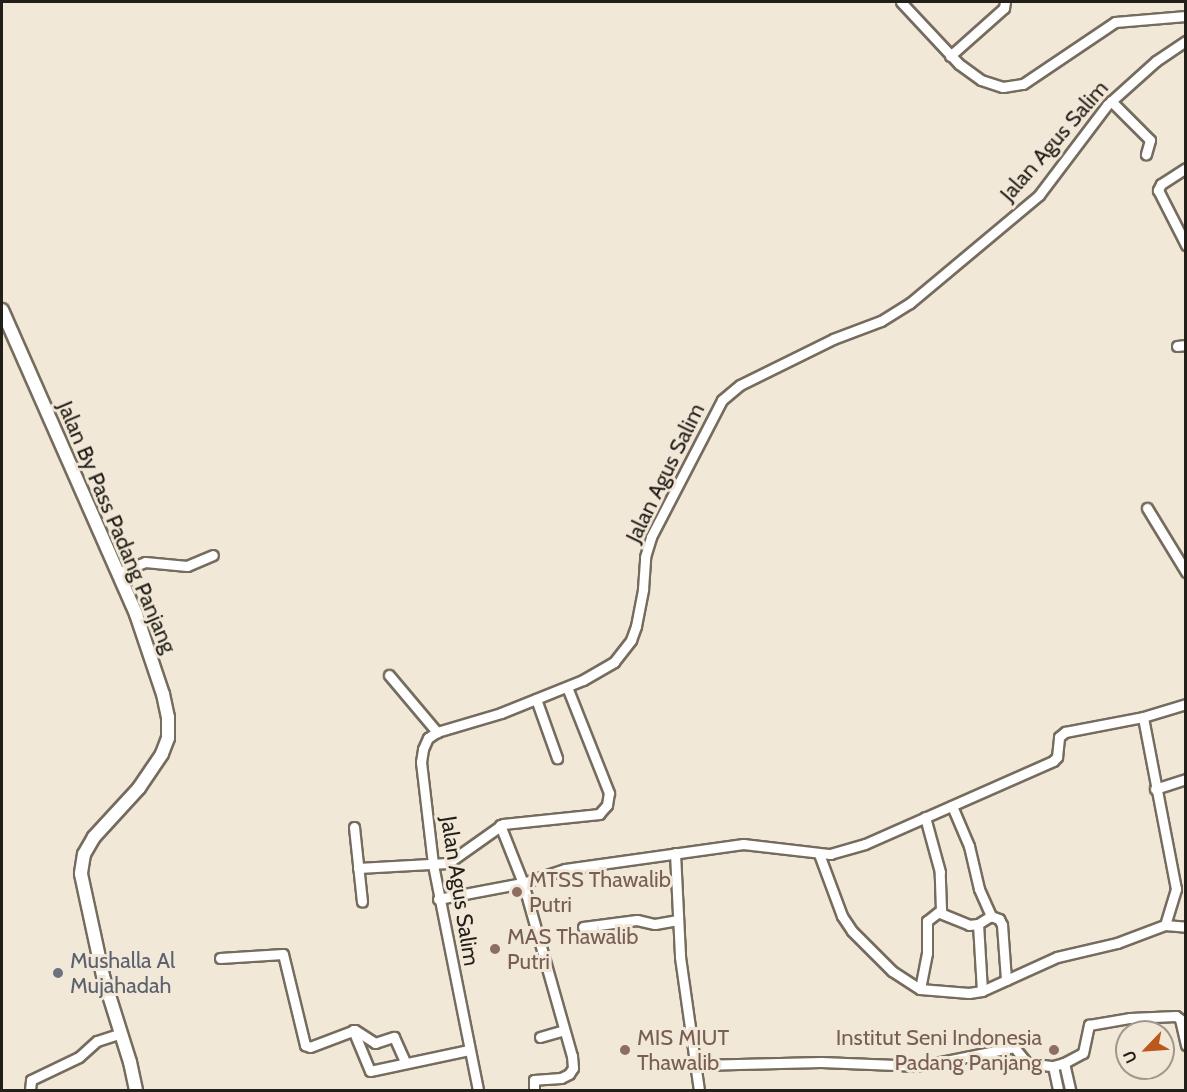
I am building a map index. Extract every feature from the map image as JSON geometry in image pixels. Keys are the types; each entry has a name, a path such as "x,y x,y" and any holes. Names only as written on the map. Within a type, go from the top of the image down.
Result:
{"main road":[{"name":"Jalan By Pass Padang Panjang","path":"2,310 8,336 136,614 163,694 168,717 168,738 162,754 139,788 94,837 84,854 81,874 83,894 136,1090"}],"street":[{"path":"901,2 950,56 981,80 994,86 1013,87 1023,84 1115,22 1185,16"},
{"path":"950,56 1004,8 1005,2"},
{"name":"Jalan Agus Salim","path":"478,1090 438,899 421,762 425,743 437,732 501,713 567,687 614,662 631,640 636,626 643,589 645,557 651,537 722,400 740,385 833,339 881,321 910,303 1039,195 1111,101 1156,61 1185,41"},
{"path":"1111,101 1150,140 1146,154"},
{"path":"1185,168 1161,184 1158,190 1185,245"},
{"path":"1147,508 1185,572"},
{"path":"118,573 146,562 187,566 213,555"},
{"path":"389,675 437,732"},
{"path":"358,868 448,863 500,825 510,822 593,816 607,805 607,787 567,687"},
{"path":"536,699 557,758"},
{"path":"438,899 523,883 565,869 743,844 830,854 865,844 1053,761 1057,757 1059,737 1065,732 1143,717 1185,704"},
{"path":"1143,717 1176,889 1165,925"},
{"path":"1155,789 1185,779"},
{"path":"952,806 969,846 979,888 991,916 999,919 1002,925 1006,980"},
{"path":"925,817 940,872 940,913"},
{"path":"500,825 523,883 573,1068 569,1074 561,1078 534,1080 534,1090"},
{"path":"354,827 362,902"},
{"path":"675,853 680,957 699,1090"},
{"path":"819,854 842,916 852,931 892,971 920,988 969,993 982,991 1057,957 1117,943 1165,925 1185,927"},
{"path":"940,913 969,926 978,924 991,916"},
{"path":"920,988 927,953 927,921 940,913"},
{"path":"583,927 627,920 642,920 655,924 678,920"},
{"path":"978,924 982,991"},
{"path":"220,958 283,954 305,1046 310,1047 353,1030"},
{"path":"697,1065 821,1062 921,1066 1014,1047 1027,1063 1053,1066 1083,1053 1089,1025 1130,1018 1178,1017 1185,1045"},
{"path":"353,1030 370,1071 469,1050"},
{"path":"353,1030 375,1043 394,1037 405,1062"},
{"path":"540,1037 564,1030"},
{"path":"30,1090 31,1080 79,1057 97,1041 121,1033"},
{"path":"1064,1063 1070,1090"},
{"path":"1053,1066 1058,1090"}],"place":[{"name":"MTSS Thawalib Putri","path":"517,892"},
{"name":"MAS Thawalib Putri","path":"495,949"},
{"name":"Mushalla Al Mujahadah","path":"58,973"},
{"name":"MIS MIUT Thawalib","path":"625,1050"},
{"name":"Institut Seni Indonesia Padang Panjang","path":"1054,1050"}]}
